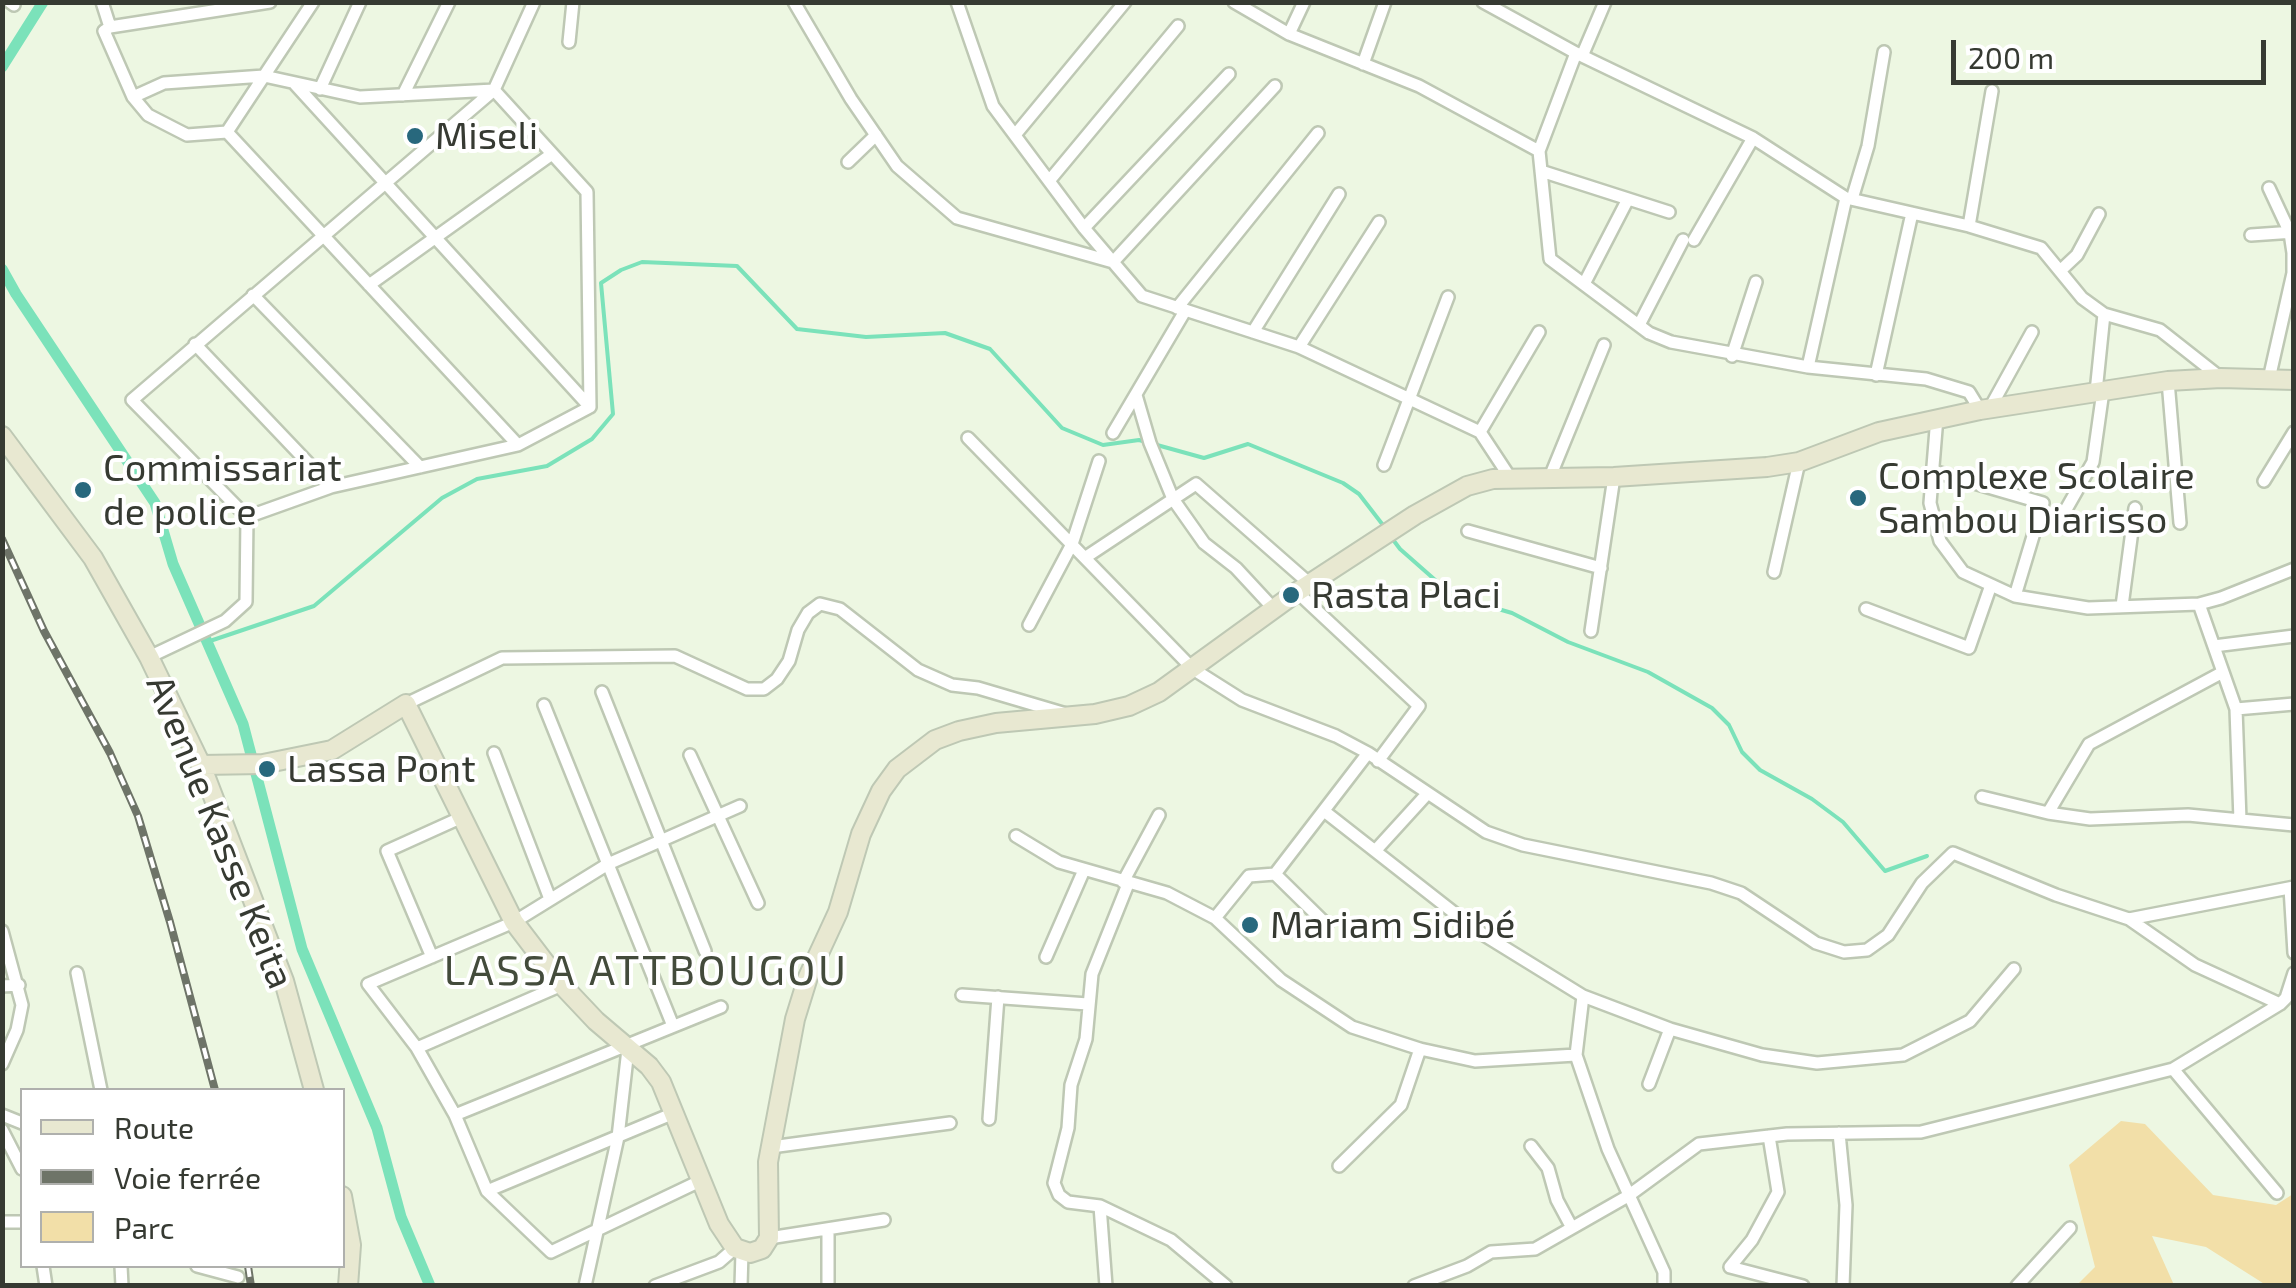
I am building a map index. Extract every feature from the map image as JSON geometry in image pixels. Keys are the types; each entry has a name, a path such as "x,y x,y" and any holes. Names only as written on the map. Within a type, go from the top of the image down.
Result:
{"street":[{"path":"102,2 110,27"},
{"path":"227,132 187,136 148,115 133,97 104,31 270,2"},
{"path":"227,132 313,2"},
{"path":"320,89 360,2"},
{"path":"403,95 448,2"},
{"path":"148,656 225,621 246,602 248,517 132,400 494,90 534,2"},
{"path":"569,42 573,2"},
{"path":"794,2 897,166 957,218 1113,262"},
{"path":"957,2 993,106 1084,228 1142,296 1299,347 1480,432 1509,476"},
{"path":"1015,135 1125,2"},
{"path":"1234,2 1289,34 1419,86 1540,152"},
{"path":"1289,34 1304,2"},
{"path":"1363,64 1385,2"},
{"path":"1606,2 1579,54 1540,152 1550,259 1639,326 1672,342 1732,356 1926,379 1969,392 1985,409"},
{"path":"1488,4 1579,54 1753,138 1849,198 1969,226 2041,248 2082,298 2104,314 2160,330 2221,378"},
{"path":"1048,180 1178,26"},
{"path":"1808,367 1849,198 1868,146 1884,52"},
{"path":"1084,228 1229,74"},
{"path":"133,97 164,84 264,76 360,97 494,90"},
{"path":"294,83 590,407"},
{"path":"1113,262 1275,86"},
{"path":"494,90 586,192 590,407"},
{"path":"1969,226 1992,91"},
{"path":"227,132 518,445"},
{"path":"1113,433 1181,309 1318,133"},
{"path":"848,162 876,135"},
{"path":"1639,326 1753,138"},
{"path":"369,285 552,154"},
{"path":"1541,171 1669,212"},
{"path":"2268,188 2292,233 2293,273 2270,380"},
{"path":"1253,332 1339,194"},
{"path":"1584,284 1628,198"},
{"path":"1876,375 1912,213"},
{"path":"2060,271 2077,256 2099,214"},
{"path":"1299,347 1379,222"},
{"path":"2251,235 2292,233"},
{"path":"1732,356 1756,282"},
{"path":"253,295 420,467"},
{"path":"1384,465 1448,297"},
{"path":"2064,513 2093,462 2104,314"},
{"path":"1480,432 1539,332"},
{"path":"1985,409 2032,332"},
{"path":"194,344 331,488"},
{"path":"1550,476 1604,346"},
{"path":"655,1286 719,1262 739,1250 750,1253 762,1249 768,1238 766,1181 771,1146 795,1020 808,977 838,912 861,834 881,791 897,769 915,754 959,731 996,723 1071,718 1129,706 1159,692 1304,588 1415,515 1467,486 1509,476 1614,477 1799,462 1879,432 1985,409 2168,381 2294,380"},
{"path":"2168,381 2180,523"},
{"path":"1136,395 1173,499 1204,544 1236,568 1274,609"},
{"path":"248,517 331,488 518,445 590,407"},
{"path":"1937,417 1930,502 1940,541 1963,572 2015,596 2088,608 2199,604 2294,568"},
{"path":"2264,480 2294,432"},
{"name":"Avenue Kasse Keita","path":"2,436 93,558 148,656 201,765 284,981 313,1088"},
{"path":"968,438 1194,669 1242,700 1336,736 1486,832 1523,845 1711,882 1741,893 1816,943 1844,952 1866,950 1888,935 1922,882 1953,852 2056,894 2129,918 2196,965 2286,1000"},
{"path":"1029,625 1072,544 1099,461"},
{"path":"1774,572 1799,462"},
{"path":"1933,470 2043,503 2015,596"},
{"path":"1591,631 1614,477"},
{"path":"1086,558 1196,484 1419,706 1324,811 1275,874 1249,876 1215,918"},
{"path":"2122,606 2135,508"},
{"path":"1468,532 1600,568"},
{"path":"1866,609 1968,648 1991,585"},
{"path":"201,765 263,764 332,750 406,704 502,658 676,656 747,689 764,689 789,661 798,630 808,613 820,604 840,609 899,656 952,685 1020,699 1071,718"},
{"path":"2199,604 2236,709 2240,820"},
{"path":"2214,646 2294,636"},
{"path":"2048,813 2089,744 2223,672"},
{"path":"602,692 706,951"},
{"path":"406,704 514,922 562,985 649,1066 661,1082 719,1224 739,1250 741,1286"},
{"path":"2236,709 2294,704"},
{"path":"544,705 673,1026"},
{"path":"494,753 550,899"},
{"path":"690,755 758,904"},
{"path":"1375,851 1427,794"},
{"path":"1982,797 2090,819 2188,815 2294,826"},
{"path":"702,1180 551,1252 487,1191 455,1115 417,1048 368,984 514,922 608,864 740,806"},
{"path":"1324,811 1476,930 1583,996 1670,1029 1762,1055 1816,1063 1904,1055 1970,1021 2014,969"},
{"path":"1159,815 1126,883 1092,974 1086,1039 1071,1085 1068,1128 1054,1183 1059,1195 1068,1202 1100,1206 1171,1240 1226,1286"},
{"path":"432,957 386,851 460,818"},
{"path":"1016,836 1059,862 1167,893 1215,918 1280,980 1352,1027 1420,1049 1476,1060 1576,1055"},
{"path":"1046,957 1084,870"},
{"path":"1275,874 1327,925"},
{"path":"2129,918 2292,888 2294,953"},
{"path":"2,930 22,1005 17,1030 2,1064"},
{"path":"77,973 101,1088"},
{"path":"1414,1286 1467,1266 1491,1252 1536,1249 1628,1196 1699,1144 1770,1136 1921,1132 2173,1069 2286,1000 2294,974"},
{"path":"2,986 19,985"},
{"path":"417,1048 562,985"},
{"path":"962,995 1088,1004"},
{"path":"1583,996 1576,1055 1608,1149 1664,1272 1664,1286"},
{"path":"989,1119 998,998"},
{"path":"455,1115 721,1006"},
{"path":"1649,1084 1670,1029"},
{"path":"585,1286 618,1137 627,1047"},
{"path":"1339,1166 1401,1104 1420,1049"},
{"path":"2173,1069 2277,1193"},
{"path":"487,1191 674,1113"},
{"path":"771,1146 950,1123"},
{"path":"2,1130 20,1165"},
{"path":"1840,1133 1846,1205 1843,1286"},
{"path":"1770,1136 1778,1192 1752,1240 1730,1267 1803,1286"},
{"path":"1531,1146 1548,1168 1557,1200 1572,1228"},
{"path":"1100,1206 1106,1286"},
{"path":"345,1212 351,1245 348,1286"},
{"path":"768,1238 884,1220"},
{"path":"2017,1286 2070,1228"},
{"path":"828,1229 828,1286"},
{"path":"204,1268 238,1277"}],"green space":[{"path":"2121,1121 2145,1124 2213,1195 2276,1205 2293,1194 2293,1285 2266,1285 2206,1247 2152,1236 2174,1285 2077,1285 2095,1267 2069,1165"}],"waterway":[{"path":"2,67 43,2"},
{"path":"207,642 314,606 442,498 477,479 547,466 592,439 613,414 601,283 642,262 737,266 797,329 866,337 945,333 990,349 1062,428 1103,445 1139,440 1204,458 1248,444 1343,483 1359,494 1386,529"},
{"path":"2,269 155,503 173,564 243,724 302,949 377,1128 401,1217 430,1286"},
{"path":"1391,537 1442,586 1512,613 1568,642 1648,672 1712,708 1729,725 1742,752 1760,770 1812,799 1843,822 1885,871 1927,856"}],"railway":[{"path":"2,539 138,816 214,1088"},
{"path":"248,1268 251,1286"}],"place":[{"name":"Miseli","path":"415,136"},
{"name":"Commissariat de police","path":"83,490"},
{"name":"Complexe Scolaire Sambou Diarisso","path":"1858,498"},
{"name":"Rasta Placi","path":"1291,595"},
{"name":"Lassa Pont","path":"267,769"},
{"name":"Mariam Sidibé","path":"1250,925"}],"district":[{"name":"LASSA ATTBOUGOU","path":"646,971"}]}
